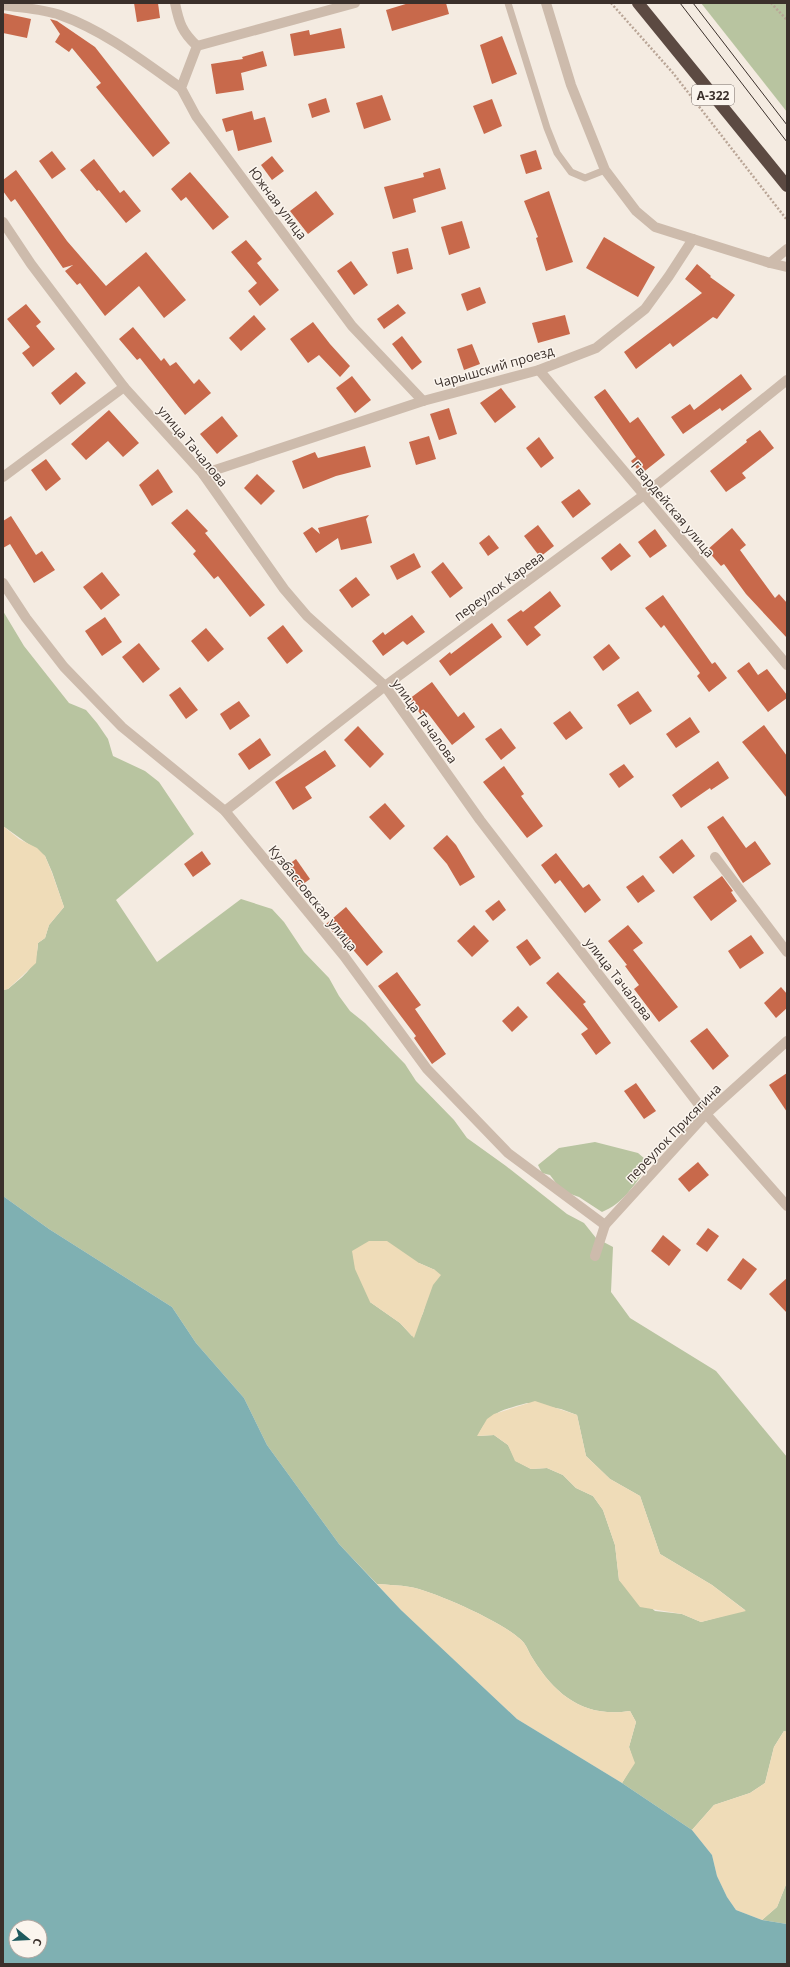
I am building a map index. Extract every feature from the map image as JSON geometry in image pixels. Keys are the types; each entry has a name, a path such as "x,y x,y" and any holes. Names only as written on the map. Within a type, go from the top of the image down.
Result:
{"highway":[{"name":"А-322","path":"638,3 787,186"}],"street":[{"path":"175,3 178,18 185,35 197,46"},
{"path":"197,46 355,3"},
{"path":"546,3 571,86 605,170 636,211 655,227 787,267"},
{"path":"3,5 59,14 86,25 116,42 181,88 197,46"},
{"name":"Южная улица","path":"181,88 196,116 352,326 423,401"},
{"name":"улица Тачалова","path":"3,222 31,264 124,387 203,474 284,589 307,616 385,686 480,820 706,1114 787,1206"},
{"name":"Чарышский проезд","path":"203,474 423,401 538,370 596,348 645,309 669,276 692,239"},
{"path":"770,263 787,249"},
{"name":"Гвардейская улица","path":"538,370 787,665"},
{"name":"переулок Карева","path":"225,811 385,686 644,495 787,380"},
{"path":"3,477 124,387"},
{"name":"Кузбассовская улица","path":"3,583 26,618 69,672 122,727 225,811 344,956 427,1069 508,1153 605,1225"},
{"path":"715,858 787,952"},
{"name":"переулок Присягина","path":"595,1256 605,1225 706,1114 787,1041"}],"lane":[{"path":"508,3 547,128 557,153 571,172 585,178 605,170"}],"path":[{"path":"611,3 673,73 787,220"},
{"path":"771,3 787,20"}],"green space":[{"path":"701,3 787,3 787,112"},
{"path":"3,611 24,646 69,703 86,710 97,723 108,739 113,756 145,771 159,782 194,834 116,900 157,962 241,899 272,909 284,922 304,952 329,978 339,996 350,1011 365,1023 405,1064 416,1081 454,1120 467,1138 506,1166 567,1214 584,1223 596,1238 613,1247 611,1292 630,1318 716,1371 787,1457 787,1732 784,1731 774,1747 765,1783 750,1793 714,1805 692,1830 622,1783 634,1763 629,1747 636,1722 630,1711 599,1711 573,1702 562,1694 542,1672 524,1643 504,1627 488,1618 453,1602 421,1590 406,1586 377,1584 339,1544 267,1445 244,1398 196,1343 172,1307 49,1229 3,1196 3,990 8,989 29,970 35,958 38,943 45,938 49,925 64,907 45,856 3,826","holes":["419,1263 435,1270 423,1313 412,1336 400,1323 370,1302","527,1403 561,1409 577,1415 586,1456 610,1479 640,1496 660,1554 712,1585 745,1610 701,1622 682,1614 655,1611 619,1580 615,1545 603,1510 593,1496 576,1488 563,1475 547,1468 531,1469 516,1461 508,1445 494,1435 478,1436 482,1428 497,1413"]},
{"path":"595,1142 638,1153 645,1159 646,1168 633,1187 622,1199 609,1209 602,1212 579,1197 562,1191 550,1175 542,1173 538,1165 559,1148"},
{"path":"787,1882 787,1924 762,1920 777,1907"}],"sand":[{"path":"3,826 19,839 37,848 45,856 64,907 49,925 45,938 38,943 36,963 8,989 3,990"},
{"path":"369,1241 387,1241 419,1263 435,1270 441,1275 433,1285 414,1338 400,1323 370,1302 355,1269 352,1251"},
{"path":"535,1401 577,1415 586,1456 610,1479 640,1496 660,1554 712,1585 746,1611 701,1622 682,1614 640,1607 619,1580 615,1545 603,1510 593,1496 576,1488 563,1475 547,1468 531,1469 515,1461 508,1445 494,1435 477,1436 487,1419 494,1414"},
{"path":"377,1584 406,1586 421,1590 453,1602 488,1618 504,1627 524,1643 542,1672 562,1694 573,1702 599,1711 630,1711 636,1722 629,1747 635,1763 622,1783 517,1719 401,1610"},
{"path":"784,1731 787,1732 787,1882 777,1907 762,1920 736,1910 727,1897 717,1876 712,1855 692,1830 714,1805 750,1793 765,1783 774,1747"}],"water":[{"path":"3,1196 49,1229 172,1307 196,1343 244,1398 267,1445 339,1544 401,1610 517,1719 622,1783 692,1830 712,1855 717,1876 727,1897 736,1910 762,1920 787,1924 787,1964 3,1964"}],"building":[{"path":"134,3 158,3 160,18 137,22"},
{"path":"409,3 446,3 449,14 392,31 386,10"},
{"path":"3,13 31,19 27,38 3,33"},
{"path":"50,19 57,21 95,47 170,143 153,157 96,87 101,83 72,48 69,52 55,42 60,34"},
{"path":"341,28 345,48 294,56 290,34 309,30 310,35"},
{"path":"502,36 517,74 492,84 480,45"},
{"path":"263,51 267,66 241,73 244,90 216,94 211,64 243,59 242,57"},
{"path":"382,95 391,120 364,129 356,103"},
{"path":"326,98 330,112 312,118 308,104"},
{"path":"492,99 502,126 484,134 473,106"},
{"path":"252,111 254,120 265,117 272,142 238,151 233,130 226,132 222,119"},
{"path":"536,150 542,169 526,174 520,155"},
{"path":"52,151 66,169 52,179 39,161"},
{"path":"272,156 284,171 272,180 261,165"},
{"path":"94,159 120,193 124,190 141,211 126,223 99,190 97,191 80,170"},
{"path":"440,168 446,189 413,199 416,212 393,219 384,187 424,177 423,173"},
{"path":"16,170 67,241 106,286 146,252 186,300 164,318 139,286 105,316 80,283 77,285 65,271 73,265 63,268 15,199 11,202 3,191 3,180"},
{"path":"190,172 229,217 213,230 186,197 181,201 171,189"},
{"path":"316,191 334,214 308,234 290,211"},
{"path":"549,191 573,262 546,271 536,238 538,237 524,201"},
{"path":"462,221 470,248 449,255 441,227"},
{"path":"604,237 655,267 638,297 586,268"},
{"path":"246,240 262,259 257,263 279,290 260,306 248,291 257,283 231,252"},
{"path":"408,248 413,269 397,274 392,252"},
{"path":"351,261 368,285 354,295 337,271"},
{"path":"697,264 711,276 710,277 735,295 717,319 713,317 673,347 670,343 636,369 624,352 702,293 685,279"},
{"path":"480,287 486,303 467,311 461,294"},
{"path":"26,304 41,322 36,326 55,349 33,367 22,353 30,347 7,319"},
{"path":"398,304 406,313 384,329 377,319"},
{"path":"254,315 266,329 241,351 229,338"},
{"path":"565,315 570,334 538,343 532,323"},
{"path":"313,322 350,366 340,377 319,355 308,363 290,339"},
{"path":"133,327 161,361 164,358 170,366 176,362 194,384 199,379 211,393 185,415 140,358 137,360 119,339"},
{"path":"402,336 422,362 412,370 392,344"},
{"path":"472,344 480,364 464,370 457,349"},
{"path":"76,372 86,383 60,405 51,393"},
{"path":"741,374 752,389 722,411 720,408 683,434 671,417 690,404 694,410"},
{"path":"352,376 371,400 355,413 336,388"},
{"path":"501,388 516,407 495,423 480,403"},
{"path":"605,389 630,423 638,417 665,455 641,474 631,461 636,457 594,397"},
{"path":"449,408 457,434 439,440 430,414"},
{"path":"109,410 139,443 123,457 108,441 86,460 71,444"},
{"path":"222,416 238,436 217,454 200,434"},
{"path":"760,430 774,448 742,473 746,478 726,492 710,471"},
{"path":"429,436 436,459 416,465 409,442"},
{"path":"539,437 554,458 541,468 526,448"},
{"path":"365,446 371,467 336,476 303,489 292,461 315,452 318,458"},
{"path":"46,459 61,479 46,491 31,470"},
{"path":"158,469 173,492 152,506 139,485"},
{"path":"257,474 275,491 261,505 244,488"},
{"path":"579,489 591,504 573,518 561,502"},
{"path":"187,509 208,531 205,533 265,605 250,617 218,576 214,579 193,554 196,551 171,523"},
{"path":"369,515 366,519 372,543 341,550 338,538 316,553 303,533 312,527 320,534 318,528"},
{"path":"11,516 36,555 42,551 55,570 34,583 10,544 3,548 3,521"},
{"path":"538,525 554,546 540,557 524,536"},
{"path":"732,528 746,545 740,550 775,598 779,594 787,603 787,638 746,594 724,564 721,566 707,550"},
{"path":"655,529 667,546 650,558 638,542"},
{"path":"489,535 499,548 488,556 479,543"},
{"path":"620,543 631,556 611,571 601,558"},
{"path":"414,553 421,567 397,580 390,566"},
{"path":"443,562 463,588 450,598 431,572"},
{"path":"102,572 120,595 101,610 83,587"},
{"path":"356,577 370,595 352,608 339,590"},
{"path":"550,591 561,606 534,627 541,635 527,646 507,620 521,610 523,612"},
{"path":"663,595 712,664 715,662 727,678 709,692 697,676 700,673 664,625 661,628 645,608"},
{"path":"412,615 425,632 407,645 403,641 383,656 372,641 383,632 385,635"},
{"path":"105,617 122,642 102,656 85,631"},
{"path":"492,623 502,637 450,676 439,661 450,652 451,654"},
{"path":"283,625 303,651 287,664 267,638"},
{"path":"206,628 224,649 208,662 191,641"},
{"path":"139,643 160,669 143,683 122,657"},
{"path":"609,644 620,658 603,671 593,657"},
{"path":"749,662 758,675 767,669 787,695 787,698 768,712 737,671"},
{"path":"432,682 458,717 464,712 475,727 452,745 427,712 422,716 409,699"},
{"path":"180,687 198,710 186,719 169,695"},
{"path":"638,691 652,711 630,725 617,705"},
{"path":"239,701 250,716 230,730 220,714"},
{"path":"570,711 583,728 566,740 553,723"},
{"path":"690,717 700,732 676,748 666,734"},
{"path":"764,725 787,756 787,798 742,742"},
{"path":"358,726 384,754 370,768 344,740"},
{"path":"501,728 516,748 501,760 485,739"},
{"path":"260,738 271,755 249,770 238,754"},
{"path":"325,750 336,766 305,787 312,798 293,810 275,782"},
{"path":"718,761 729,778 711,790 710,788 681,808 672,795"},
{"path":"624,764 634,777 619,788 609,774"},
{"path":"504,766 524,794 521,796 543,826 527,838 483,782"},
{"path":"385,803 405,826 390,840 369,817"},
{"path":"723,816 746,848 755,841 771,864 743,883 707,827"},
{"path":"447,835 456,845 475,877 460,886 447,864 433,848"},
{"path":"682,839 695,856 673,874 659,857"},
{"path":"202,851 211,864 193,877 184,864"},
{"path":"556,853 583,888 589,884 601,900 585,913 560,880 555,884 541,865"},
{"path":"296,859 310,879 299,887 285,867"},
{"path":"643,875 655,891 638,903 626,887"},
{"path":"722,876 733,891 731,892 737,901 711,921 693,897"},
{"path":"499,900 506,910 493,921 485,911"},
{"path":"346,907 383,952 367,966 343,938 341,941 326,924"},
{"path":"474,925 489,941 472,957 457,941"},
{"path":"628,925 643,943 633,950 678,1007 659,1022 634,989 639,985 625,966 627,965 608,941"},
{"path":"751,935 764,953 740,969 728,951"},
{"path":"527,939 541,958 530,966 516,947"},
{"path":"397,972 421,1005 415,1009 446,1054 432,1064 414,1038 416,1036 378,986"},
{"path":"558,972 586,1002 583,1004 611,1043 596,1055 581,1034 588,1029 546,983"},
{"path":"781,987 787,994 787,1008 776,1018 764,1003"},
{"path":"518,1006 528,1017 512,1032 502,1021"},
{"path":"707,1028 729,1056 713,1070 690,1041"},
{"path":"787,1073 787,1112 769,1085"},
{"path":"636,1083 656,1111 644,1119 624,1091"},
{"path":"698,1162 709,1175 689,1192 678,1179"},
{"path":"708,1228 719,1236 707,1252 696,1244"},
{"path":"663,1235 681,1250 669,1266 651,1251"},
{"path":"743,1258 757,1269 741,1290 727,1280"},
{"path":"787,1278 787,1313 769,1294"}],"tram line":[{"path":"680,3 787,142"},
{"path":"693,3 787,125"}]}
